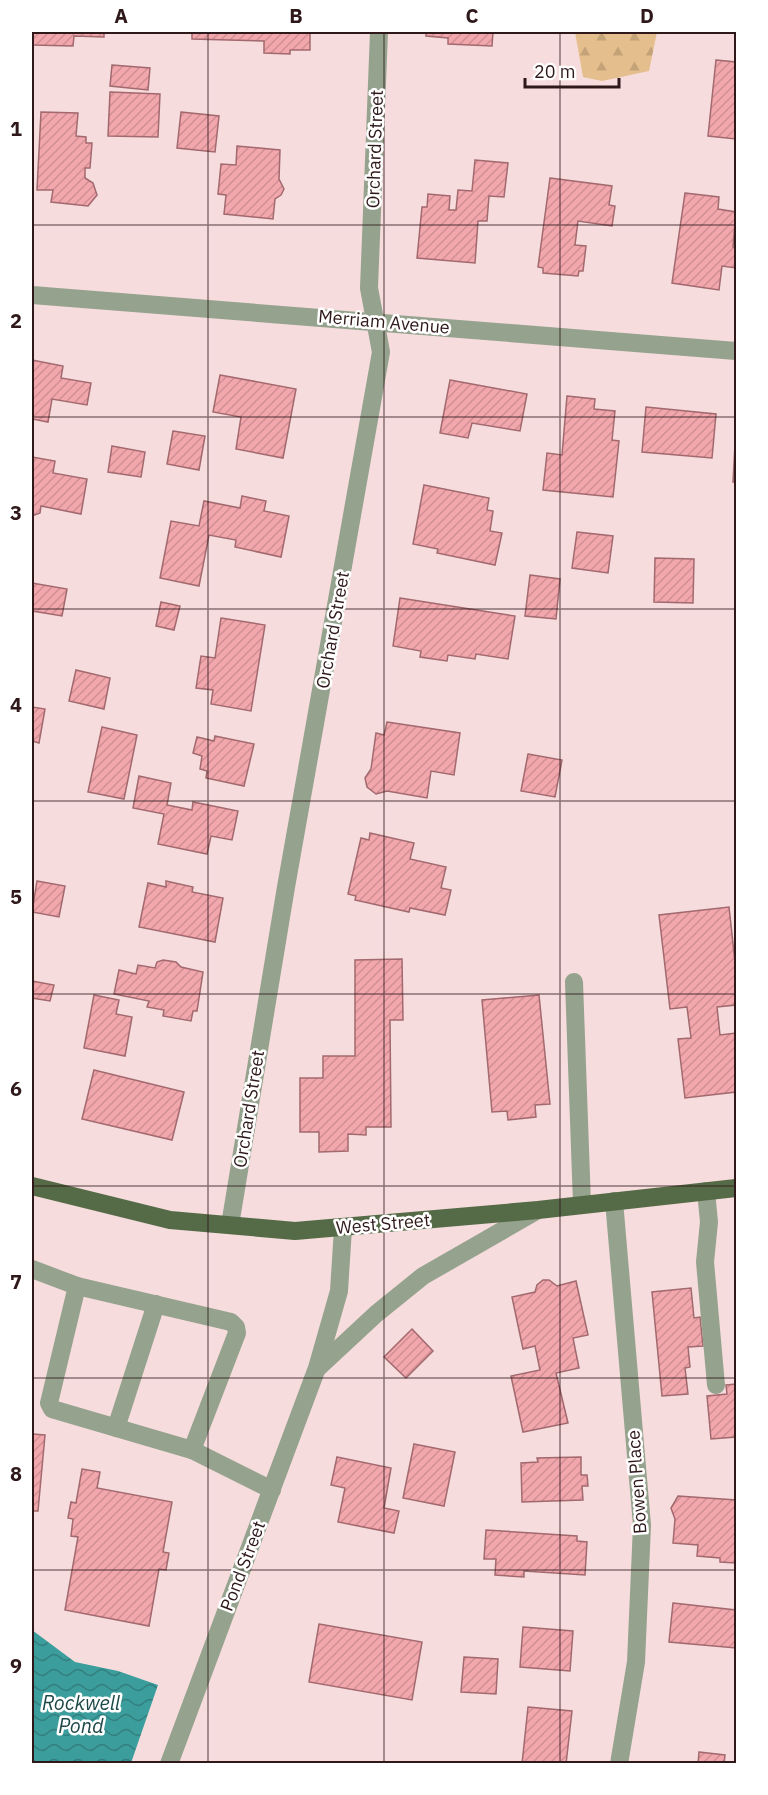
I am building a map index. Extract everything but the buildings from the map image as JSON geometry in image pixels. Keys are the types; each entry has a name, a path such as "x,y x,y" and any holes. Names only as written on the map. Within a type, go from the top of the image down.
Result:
{"main road":[{"name":"West Street","path":"32,1186 170,1220 295,1231 538,1210 736,1188"}],"street":[{"name":"Orchard Street","path":"230,1225 286,887 381,352 369,288 379,32"},
{"name":"Merriam Avenue","path":"32,295 736,351"},
{"path":"574,982 582,1204"},
{"path":"706,1191 709,1222 705,1262 716,1385"},
{"name":"Bowen Place","path":"614,1201 642,1525 636,1662 619,1764"},
{"name":"Pond Street","path":"317,1368 375,1314 423,1276 538,1210"},
{"name":"Pond Street","path":"170,1764 317,1368 339,1291 343,1228"},
{"path":"32,1269 77,1286 231,1322 236,1327 237,1333 192,1450"},
{"path":"77,1286 49,1403 52,1409 192,1450 272,1490"},
{"path":"116,1428 156,1304"}],"green space":[{"path":"575,32 657,32 649,71 602,81 583,77"}],"water":[{"name":"Rockwell Pond","path":"32,1630 75,1662 118,1671 158,1685 131,1763 32,1763"}]}
